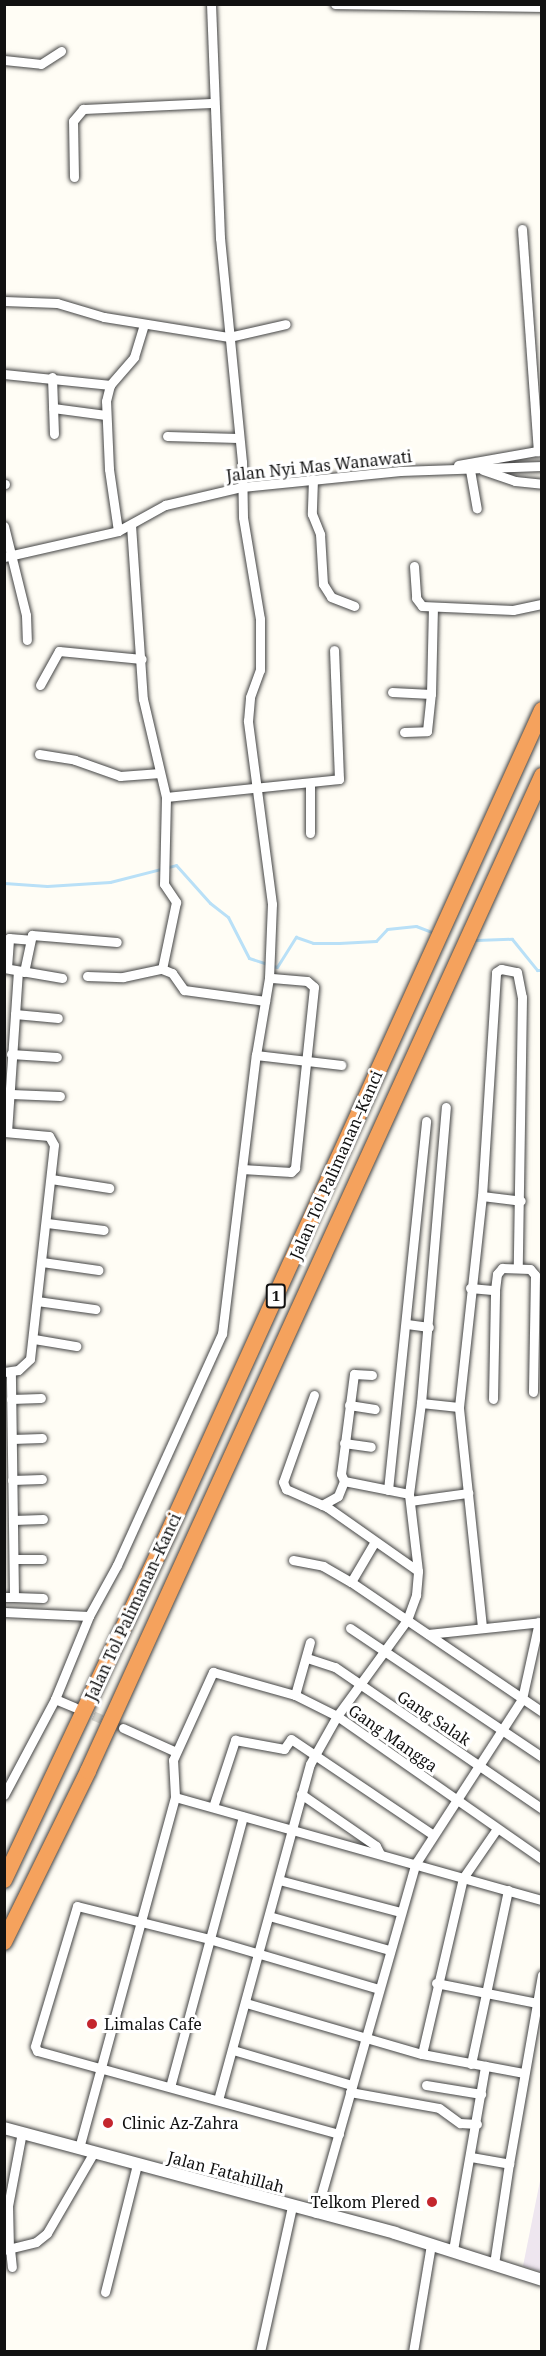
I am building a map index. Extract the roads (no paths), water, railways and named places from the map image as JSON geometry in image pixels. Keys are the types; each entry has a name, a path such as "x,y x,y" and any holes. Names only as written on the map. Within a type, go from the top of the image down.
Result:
{"highway":[{"name":"Jalan Tol Palimanan–Kanci","path":"4,1880 168,1533 542,710"},
{"name":"Jalan Tol Palimanan–Kanci","path":"4,1942 117,1710 542,776"}],"street":[{"path":"4,1795 55,1699 89,1616 214,1357 222,1334 256,1055 270,975 269,871 254,787 248,721 260,670 261,620 248,558 229,337 212,103 211,4"},
{"path":"335,4 536,6"},
{"path":"4,60 41,64 61,51"},
{"path":"74,177 74,121 83,109 212,103"},
{"path":"442,469 540,451 522,229"},
{"path":"4,301 57,303 144,325 229,337 286,324"},
{"path":"118,531 106,415 110,385 132,360 144,325"},
{"path":"4,374 52,377 110,385"},
{"path":"52,377 54,435"},
{"path":"53,408 106,415"},
{"path":"167,436 238,438"},
{"name":"Jalan Nyi Mas Wanawati","path":"8,557 118,531 165,505 242,487 313,478 442,469 470,470 542,466"},
{"path":"482,469 515,482 542,484"},
{"path":"470,470 477,508"},
{"path":"313,478 312,514 320,534 323,584 331,597 354,606"},
{"path":"4,525 8,557 26,615 27,640"},
{"path":"131,525 131,563 142,659 143,699 166,797 164,884 176,902 162,969"},
{"path":"414,566 417,602 433,608 513,610 542,604"},
{"path":"404,732 427,731 431,694 433,608"},
{"path":"166,797 339,779 334,650"},
{"path":"40,685 59,651 142,659"},
{"path":"392,692 431,694"},
{"path":"39,754 75,760 120,776 160,773"},
{"path":"310,783 310,833"},
{"path":"43,1598 9,1597 14,1559 9,1480 12,1439 8,1372 28,1363 34,1339 51,1179 52,1138 6,1132 9,1050 21,971 30,940 35,934 117,942"},
{"path":"30,940 9,938 6,968 62,978"},
{"path":"87,976 123,977 162,969 172,973 184,990 265,1001"},
{"path":"482,1627 459,1407 470,1288 482,1196 496,972 510,969 521,979 522,997 521,1201 518,1266"},
{"path":"242,1169 294,1171 304,1062 314,987 307,981 270,975"},
{"path":"4,1007 58,1018"},
{"path":"9,1050 57,1057"},
{"path":"256,1055 341,1065"},
{"path":"9,1089 60,1096"},
{"path":"218,2100 301,1794 314,1754 337,1716 407,1620 417,1595 418,1571 409,1497 429,1327 446,1107"},
{"path":"388,1490 407,1324 426,1121"},
{"path":"422,1161 440,1162"},
{"path":"51,1179 109,1188"},
{"path":"482,1196 521,1201"},
{"path":"47,1223 104,1230"},
{"path":"42,1262 98,1270"},
{"path":"493,1399 495,1290 499,1270 518,1266 530,1269 535,1275 533,1392"},
{"path":"470,1288 495,1290"},
{"path":"37,1301 95,1309"},
{"path":"407,1324 429,1327"},
{"path":"34,1339 75,1346"},
{"path":"322,1505 338,1496 344,1481 344,1443 354,1374 372,1375"},
{"path":"314,1395 283,1482 286,1489 322,1505 374,1543 418,1571"},
{"path":"11,1399 41,1398"},
{"path":"421,1403 459,1407"},
{"path":"349,1405 375,1409"},
{"path":"12,1439 42,1438"},
{"path":"344,1443 371,1447"},
{"path":"9,1480 42,1479"},
{"path":"344,1481 409,1497 468,1493"},
{"path":"13,1520 43,1519"},
{"path":"351,1582 374,1543"},
{"path":"14,1559 42,1559"},
{"path":"293,1560 323,1566 351,1582 542,1712"},
{"path":"4,1612 89,1616"},
{"path":"316,2213 389,1950 416,1863 432,1834 522,1699 540,1622 428,1634"},
{"path":"350,1628 542,1757"},
{"path":"295,1695 308,1658 310,1642"},
{"name":"Gang Salak","path":"308,1658 329,1664 542,1809"},
{"name":"Gang Mangga","path":"176,1752 213,1672 295,1695 337,1716 496,1830 542,1859"},
{"path":"55,1699 74,1707"},
{"path":"79,2148 175,1797 176,1752 123,1728"},
{"path":"213,1807 235,1740 284,1749 291,1739 432,1834"},
{"path":"301,1794 376,1846 380,1854"},
{"path":"175,1797 542,1900"},
{"path":"170,2087 243,1817"},
{"path":"422,2054 436,1983 463,1878 496,1830"},
{"path":"279,1880 400,1912"},
{"path":"471,2064 508,1890"},
{"path":"339,2134 37,2051 35,2046 76,1908 209,1939 379,1989"},
{"path":"269,1916 389,1950"},
{"path":"494,2264 542,1975"},
{"path":"436,1983 537,2003"},
{"path":"246,2003 422,2054 524,2073"},
{"path":"233,2050 351,2088 439,2108 460,2122 477,2124"},
{"path":"453,2250 477,2124 485,2066"},
{"path":"426,2085 481,2094"},
{"name":"Jalan Fatahillah","path":"4,2128 453,2250 542,2280"},
{"path":"12,2267 8,2249 8,2206 22,2132"},
{"path":"8,2249 36,2242 46,2233 94,2152"},
{"path":"471,2157 509,2164"},
{"path":"105,2292 137,2165"},
{"path":"260,2352 292,2207"},
{"path":"413,2352 431,2244"}],"waterway":[{"path":"4,883 47,886 110,882 176,865 210,903 228,917 249,958 277,967 296,937 313,943 339,943 376,941 387,929 416,926 432,932"},
{"path":"476,940 512,939 537,970 542,970"}],"tunnel":[{"path":"81,1710 123,1728"}],"place":[{"name":"Limalas Cafe","path":"92,2024"},
{"name":"Clinic Az-Zahra","path":"108,2123"},
{"name":"Telkom Plered","path":"432,2202"}]}
